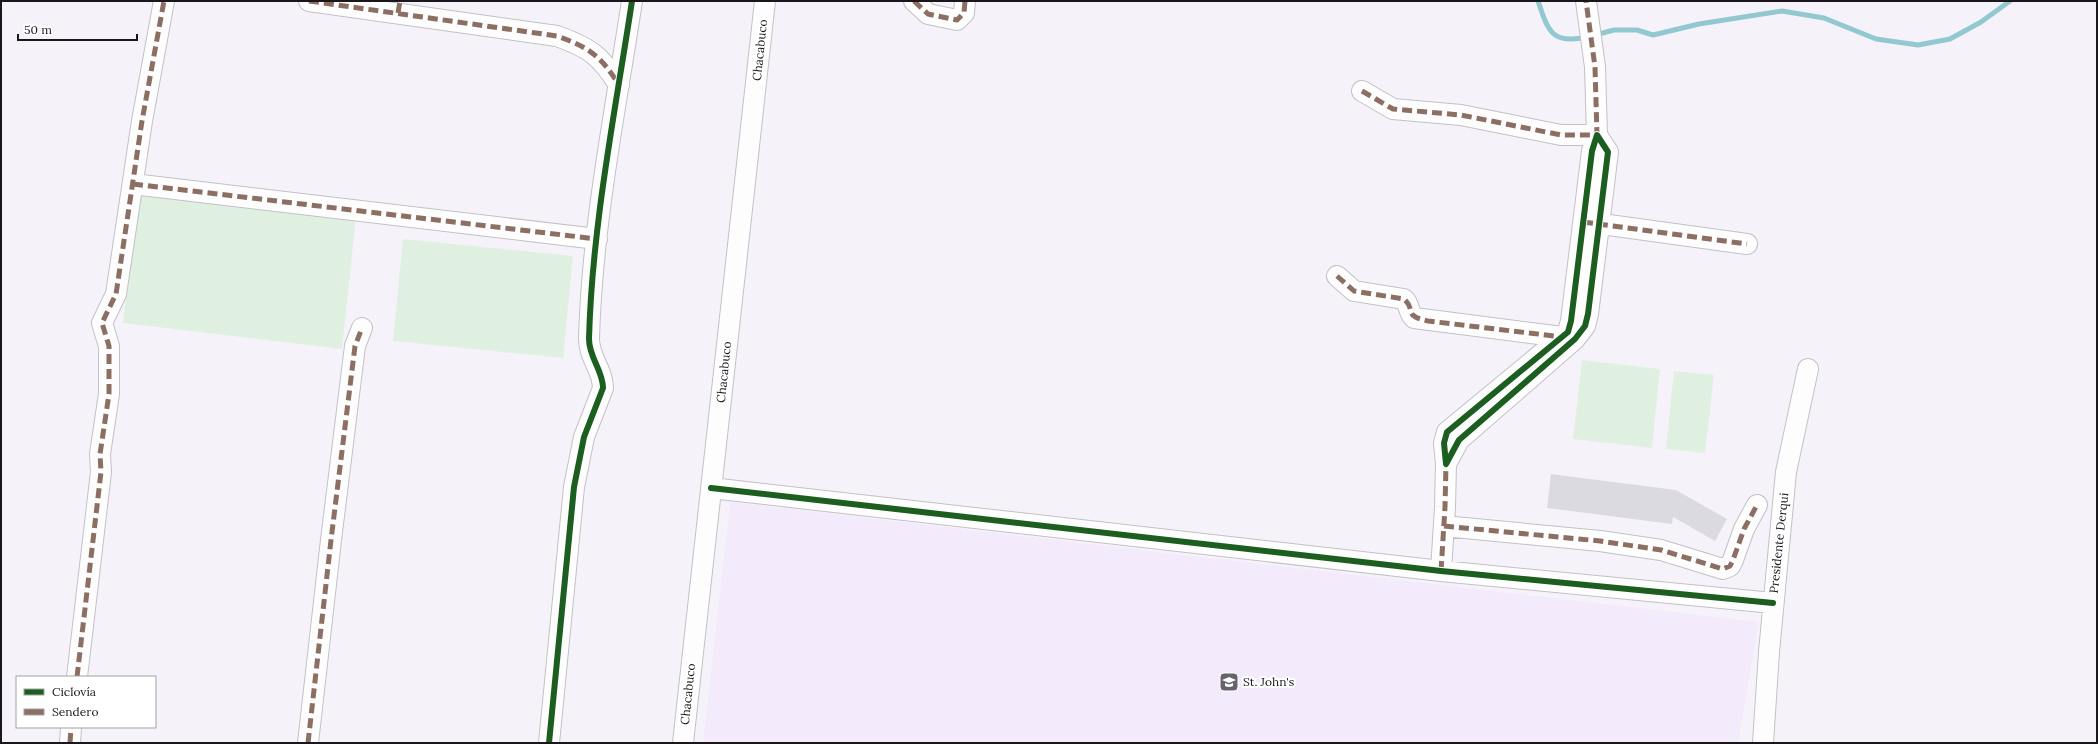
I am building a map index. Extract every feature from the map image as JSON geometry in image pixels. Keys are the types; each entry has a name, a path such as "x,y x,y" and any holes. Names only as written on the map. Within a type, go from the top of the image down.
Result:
{"street":[{"path":"77,676 101,472 100,454 109,394 109,346 102,323 116,294 134,184 142,121 164,1"},
{"path":"309,1 399,7 557,36 589,50 601,59 619,85"},
{"path":"549,743 574,487 584,437 603,388 603,381 589,348 597,239 632,1"},
{"name":"Chacabuco","path":"683,743 765,1"},
{"path":"914,1 928,14 957,20 964,13 965,1"},
{"path":"1568,338 1591,223 1608,152 1597,135 1595,67 1586,1"},
{"path":"1362,91 1393,109 1461,115 1561,135 1597,135"},
{"path":"134,184 597,239"},
{"path":"1591,223 1747,244"},
{"path":"1337,276 1354,291 1404,299 1408,303 1410,314 1414,318 1568,338"},
{"path":"308,743 330,540 355,346 362,328"},
{"path":"1441,571 1446,464 1444,443 1447,432 1568,338"},
{"name":"Presidente Derqui","path":"1763,743 1786,472 1808,369"},
{"path":"711,488 1441,571 1774,604"},
{"path":"1444,526 1544,535 1653,549 1723,569 1730,566 1744,529 1756,505"},
{"path":"70,743 71,728"}],"shaded area":[{"name":"St. John's","path":"730,502 1759,622 1738,743 703,743"}],"green space":[{"path":"138,192 356,217 342,349 123,323"},
{"path":"403,239 573,256 563,358 393,341"},
{"path":"1582,360 1660,369 1652,448 1573,439"},
{"path":"1674,371 1714,375 1705,453 1666,449"}],"building":[{"path":"1551,474 1676,490 1727,519 1715,541 1673,517 1672,524 1547,508"}],"waterway":[{"path":"1538,1 1545,20 1553,33 1566,39 1587,37"},
{"path":"1595,35 1614,30 1637,30 1653,35 1699,24 1782,11 1824,18 1876,39 1918,45 1950,39 1981,22 2010,1"}],"marked path":[{"path":"77,676 101,472 100,454 109,394 109,346 102,323 116,294 142,121 164,1"},
{"path":"309,1 557,36 578,44 600,59 619,85"},
{"path":"398,13 400,1"},
{"path":"914,1 928,14 957,20 964,13 965,1"},
{"path":"1362,91 1393,109 1461,115 1561,135 1597,135 1595,67 1586,1"},
{"path":"133,184 597,239"},
{"path":"1583,222 1747,244"},
{"path":"1337,276 1354,291 1404,299 1408,303 1412,315 1420,319 1563,337"},
{"path":"308,743 355,346 362,328"},
{"path":"1441,571 1446,464"},
{"path":"1444,526 1600,541 1661,550 1723,569 1730,566 1744,529 1757,505"},
{"path":"70,743 71,728"}],"cycle path":[{"path":"549,743 574,487 584,437 603,388 601,375 593,358 589,339 591,297 599,212 632,1"},
{"path":"1597,135 1608,152 1588,314 1585,326 1575,339 1459,440 1446,464 1444,443 1447,432 1568,332 1571,321 1592,151 1597,135"},
{"path":"711,488 1441,571 1773,603"}],"place":[{"name":"St. John's","path":"1229,682"}]}
